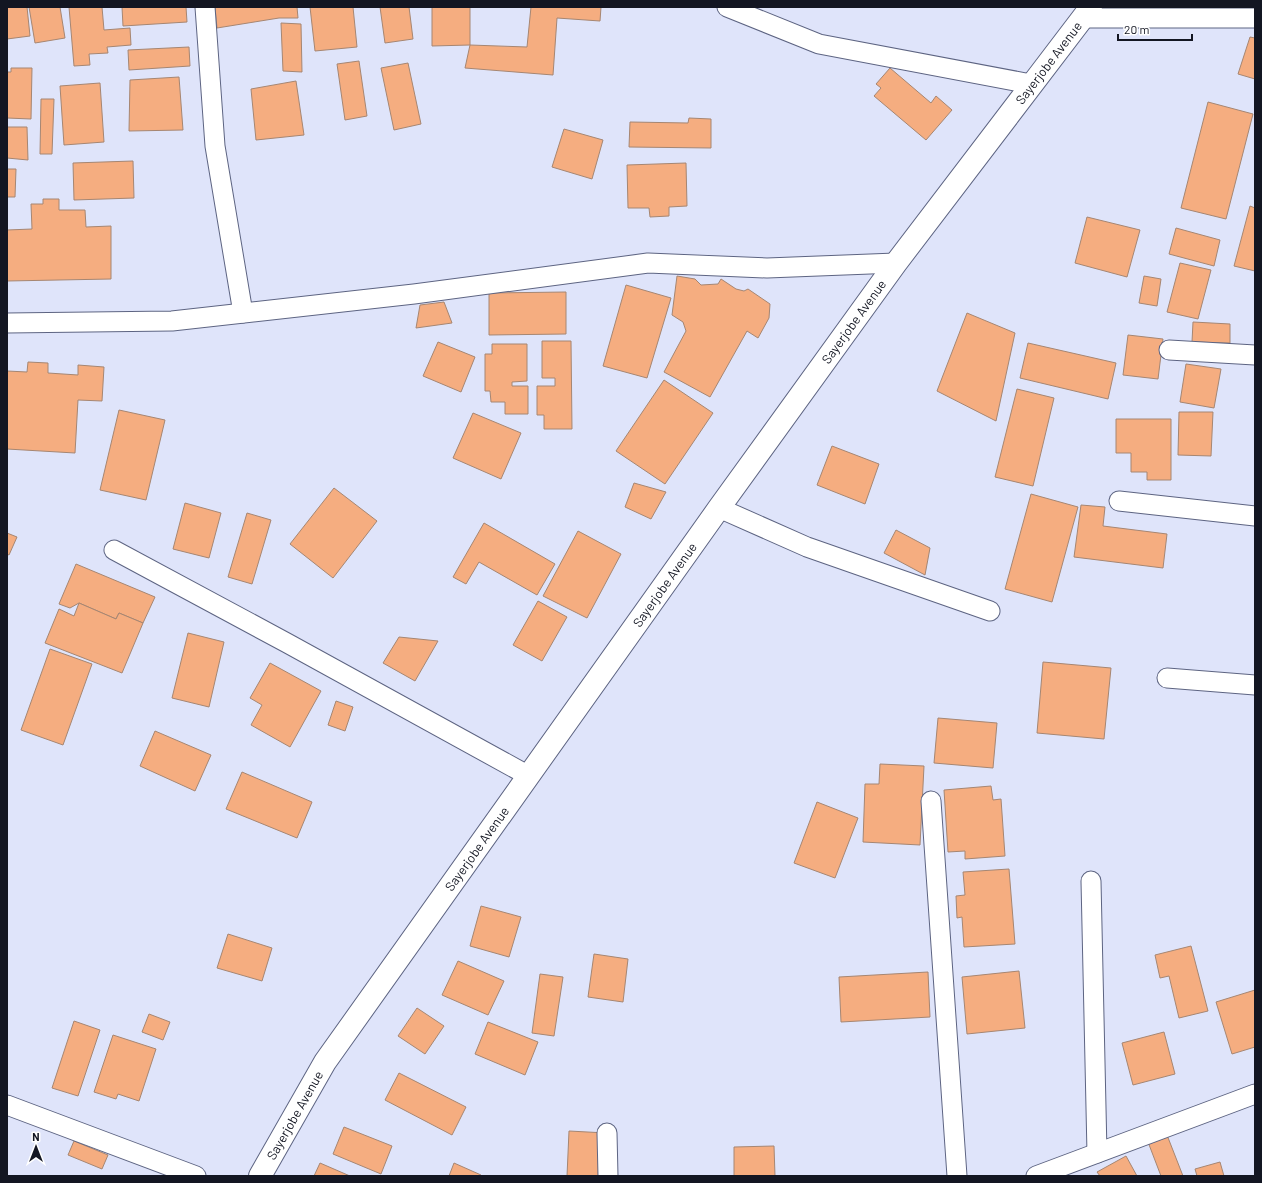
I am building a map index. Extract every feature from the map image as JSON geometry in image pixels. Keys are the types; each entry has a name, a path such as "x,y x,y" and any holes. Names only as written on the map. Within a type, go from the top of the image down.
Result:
{"main road":[{"name":"Sayerjobe Avenue","path":"260,1176 325,1062 896,263 1087,12"}],"street":[{"path":"205,7 216,146 243,313"},
{"path":"735,8 819,44 1031,84"},
{"path":"1087,12 1255,18"},
{"path":"7,323 172,321 414,294 648,263 767,268 896,263"},
{"path":"1169,350 1255,354"},
{"path":"1119,501 1255,516"},
{"path":"720,508 807,547 990,611"},
{"path":"114,550 280,639 529,776"},
{"path":"1167,678 1255,685"},
{"path":"931,801 958,1176"},
{"path":"1091,882 1097,1154"},
{"path":"1037,1176 1255,1094"},
{"path":"7,1105 196,1176"},
{"path":"607,1133 608,1176"}],"building":[{"path":"7,7 27,7 30,36 7,39"},
{"path":"29,7 60,7 65,38 35,43"},
{"path":"69,7 102,7 104,30 130,28 131,45 107,47 108,53 89,54 90,65 74,66"},
{"path":"122,7 186,7 187,22 123,26"},
{"path":"215,7 297,7 298,18 279,18 217,28"},
{"path":"310,7 353,7 357,47 315,51"},
{"path":"380,7 409,7 413,39 385,43"},
{"path":"432,7 470,7 470,45 432,46"},
{"path":"531,7 601,7 600,21 557,18 553,75 465,68 470,45 527,47"},
{"path":"281,23 301,24 302,72 283,71"},
{"path":"1250,37 1255,38 1255,79 1238,74"},
{"path":"189,47 190,66 129,70 128,50"},
{"path":"359,61 367,116 345,120 337,64"},
{"path":"408,63 421,124 394,130 381,68"},
{"path":"11,68 32,68 31,119 7,118 7,72 11,72"},
{"path":"890,68 931,103 936,96 952,110 926,140 874,96 881,88 876,84"},
{"path":"179,77 183,130 129,131 130,80"},
{"path":"296,81 304,135 256,140 251,89"},
{"path":"100,83 104,142 64,145 60,86"},
{"path":"41,99 54,99 52,154 40,154"},
{"path":"1208,102 1253,114 1226,219 1181,208"},
{"path":"689,118 711,119 711,148 629,147 630,122 688,123"},
{"path":"7,127 27,127 28,160 7,158"},
{"path":"564,129 603,140 592,179 552,167"},
{"path":"133,161 134,198 74,200 73,163"},
{"path":"686,163 687,206 669,207 669,216 650,217 649,208 628,208 627,165"},
{"path":"7,169 16,169 15,197 7,197"},
{"path":"43,199 59,199 59,210 85,210 86,227 111,226 111,279 7,281 7,230 32,229 31,204 43,204"},
{"path":"1250,206 1255,208 1255,271 1234,266"},
{"path":"1087,217 1140,230 1127,277 1075,263"},
{"path":"1176,228 1220,240 1214,266 1169,254"},
{"path":"1180,263 1211,270 1198,319 1167,312"},
{"path":"677,276 695,279 701,285 718,284 721,279 736,289 744,291 748,289 770,304 769,318 758,338 747,331 710,397 664,372 686,331 683,322 672,315"},
{"path":"1144,276 1161,279 1157,306 1139,303"},
{"path":"626,285 671,298 647,378 603,366"},
{"path":"566,292 566,334 489,335 489,293"},
{"path":"444,302 452,323 416,328 420,305"},
{"path":"967,313 1015,333 996,421 937,391"},
{"path":"1193,322 1230,324 1230,343 1192,342"},
{"path":"1128,335 1163,339 1158,379 1123,375"},
{"path":"542,341 571,341 572,429 544,429 544,415 537,415 537,386 555,386 555,378 542,378"},
{"path":"438,342 475,357 461,392 423,376"},
{"path":"1028,343 1116,363 1108,399 1020,378"},
{"path":"492,344 527,344 527,381 512,382 512,386 528,386 528,414 505,414 505,402 491,402 490,391 485,391 485,354 492,354"},
{"path":"28,362 48,363 48,373 78,375 78,365 104,367 102,401 78,400 75,453 7,449 7,371 27,372"},
{"path":"1186,364 1221,369 1214,408 1180,402"},
{"path":"664,380 713,413 665,484 616,451"},
{"path":"1017,389 1054,398 1033,486 995,477"},
{"path":"119,410 165,420 146,500 100,490"},
{"path":"1179,412 1213,412 1211,456 1178,455"},
{"path":"473,413 521,433 501,479 453,458"},
{"path":"1116,419 1171,419 1171,480 1147,480 1147,472 1131,472 1131,453 1116,453"},
{"path":"832,446 879,464 865,504 817,485"},
{"path":"634,483 666,492 651,519 625,507"},
{"path":"334,488 377,521 333,578 290,544"},
{"path":"1031,494 1078,507 1052,602 1005,589"},
{"path":"185,503 221,513 209,558 173,549"},
{"path":"1081,505 1105,507 1103,526 1167,534 1163,568 1074,557"},
{"path":"247,513 271,520 252,584 228,577"},
{"path":"484,523 555,564 537,595 479,562 466,584 453,577"},
{"path":"896,530 930,548 925,575 884,553"},
{"path":"578,531 621,554 587,618 543,596"},
{"path":"7,533 17,537 9,555 7,554"},
{"path":"76,564 155,597 143,623 119,613 116,619 79,603 70,608 59,604"},
{"path":"538,601 567,617 542,661 513,645"},
{"path":"79,603 116,619 119,613 143,623 122,673 45,643 59,609 74,616"},
{"path":"188,633 224,642 209,707 172,698"},
{"path":"399,637 438,641 415,681 383,663"},
{"path":"50,649 92,664 63,745 21,730"},
{"path":"1043,662 1111,668 1104,739 1037,733"},
{"path":"270,663 321,691 290,747 251,725 262,705 250,698"},
{"path":"336,701 353,707 345,731 328,725"},
{"path":"938,718 997,723 993,768 934,763"},
{"path":"155,731 211,755 195,791 140,766"},
{"path":"880,764 924,766 920,845 863,842 865,784 879,784"},
{"path":"242,772 312,802 297,838 226,809"},
{"path":"991,786 993,800 1001,799 1005,856 965,859 965,851 948,852 944,790"},
{"path":"817,802 858,818 835,878 794,863"},
{"path":"1009,869 1015,944 964,947 962,917 957,918 956,896 965,895 963,872"},
{"path":"481,906 521,917 509,957 470,946"},
{"path":"228,934 272,948 262,981 217,968"},
{"path":"1191,946 1208,1011 1179,1018 1169,976 1160,978 1155,955"},
{"path":"594,954 628,959 623,1002 588,997"},
{"path":"458,961 504,981 488,1015 442,995"},
{"path":"1019,971 1025,1028 967,1034 962,977"},
{"path":"928,972 930,1017 841,1022 839,977"},
{"path":"540,974 563,977 554,1036 532,1033"},
{"path":"1255,990 1255,1047 1232,1054 1216,1002"},
{"path":"417,1008 444,1026 425,1054 398,1036"},
{"path":"149,1014 170,1022 163,1040 142,1032"},
{"path":"74,1021 100,1030 78,1096 52,1088"},
{"path":"488,1022 538,1042 525,1075 475,1054"},
{"path":"1164,1032 1175,1074 1133,1085 1122,1043"},
{"path":"113,1035 156,1049 139,1101 118,1094 116,1099 94,1092"},
{"path":"399,1073 466,1107 452,1135 385,1100"},
{"path":"344,1127 392,1146 381,1174 333,1154"},
{"path":"569,1131 606,1133 604,1176 567,1176"},
{"path":"1167,1135 1183,1176 1161,1176 1148,1142"},
{"path":"74,1141 108,1155 102,1169 68,1155"},
{"path":"774,1146 775,1176 734,1176 734,1147"},
{"path":"1126,1156 1137,1176 1100,1176 1097,1172"},
{"path":"1220,1162 1224,1176 1197,1176 1195,1169"},
{"path":"320,1163 350,1176 314,1176"},
{"path":"454,1163 481,1175 449,1176"}]}
